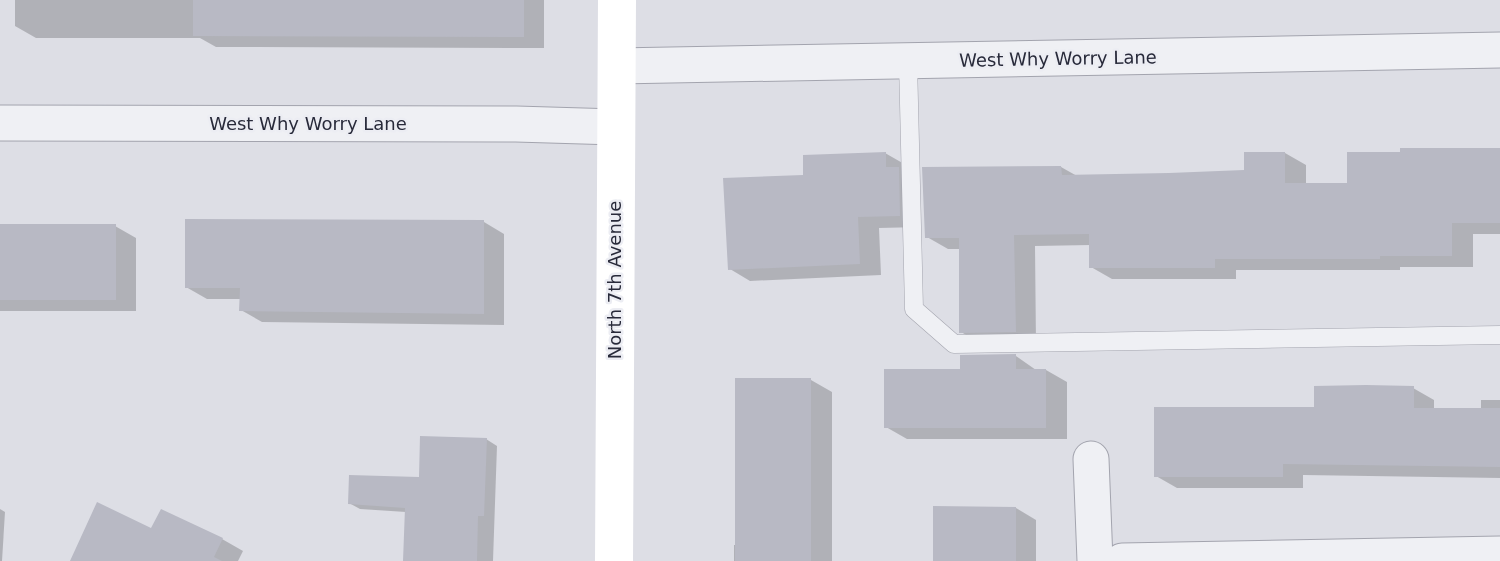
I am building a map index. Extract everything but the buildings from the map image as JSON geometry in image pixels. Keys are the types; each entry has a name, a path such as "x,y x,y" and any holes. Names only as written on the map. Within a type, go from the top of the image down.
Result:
{"main road":[{"name":"North 7th Avenue","path":"614,561 617,0"}],"street":[{"name":"West Why Worry Lane","path":"617,66 1500,50"},
{"name":"West Why Worry Lane","path":"0,123 516,124 616,127"},
{"path":"1091,459 1095,561"},
{"path":"1122,561 1500,554"}],"lane":[{"path":"908,62 914,309 954,344 1500,335"}]}
